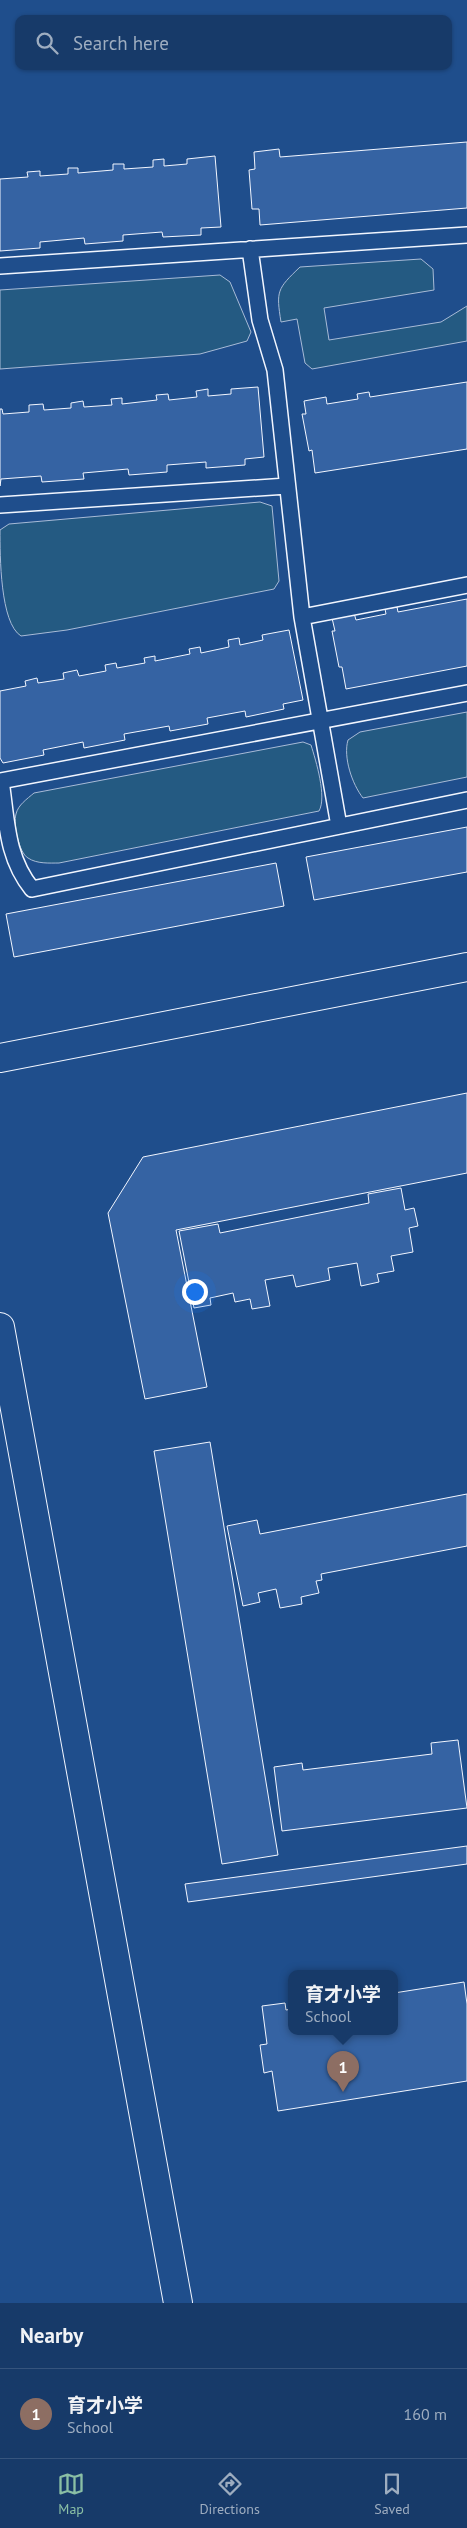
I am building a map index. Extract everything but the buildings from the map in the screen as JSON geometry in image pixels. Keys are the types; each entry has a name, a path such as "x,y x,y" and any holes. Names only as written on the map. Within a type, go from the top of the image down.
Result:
{"street":[{"path":"0,1058 467,967"},
{"path":"0,1328 178,2303"}],"lane":[{"path":"0,266 467,235"},
{"path":"250,249 260,320 275,370 302,617 339,826"},
{"path":"0,505 288,486"},
{"path":"302,617 467,585"},
{"path":"467,693 1,781 13,858 20,874 32,889 467,800"}],"shaded area":[{"path":"421,259 433,269 434,290 324,308 329,340 441,322 467,306 467,341 312,369 305,363 297,319 281,322 279,303 280,291 300,267"},
{"path":"220,275 230,282 251,332 247,341 200,354 0,369 0,290"},
{"path":"260,502 272,506 279,581 274,589 67,630 21,636 14,629 5,604 0,556 0,530 9,524"},
{"path":"467,712 467,777 363,798 355,785 350,770 347,754 348,740 360,732"},
{"path":"303,742 311,745 318,769 322,797 319,811 59,863 43,863 32,860 25,855 19,845 15,824 16,814 21,805 34,793"}],"place":[{"name":"育才小学","path":"343,2092"}]}
